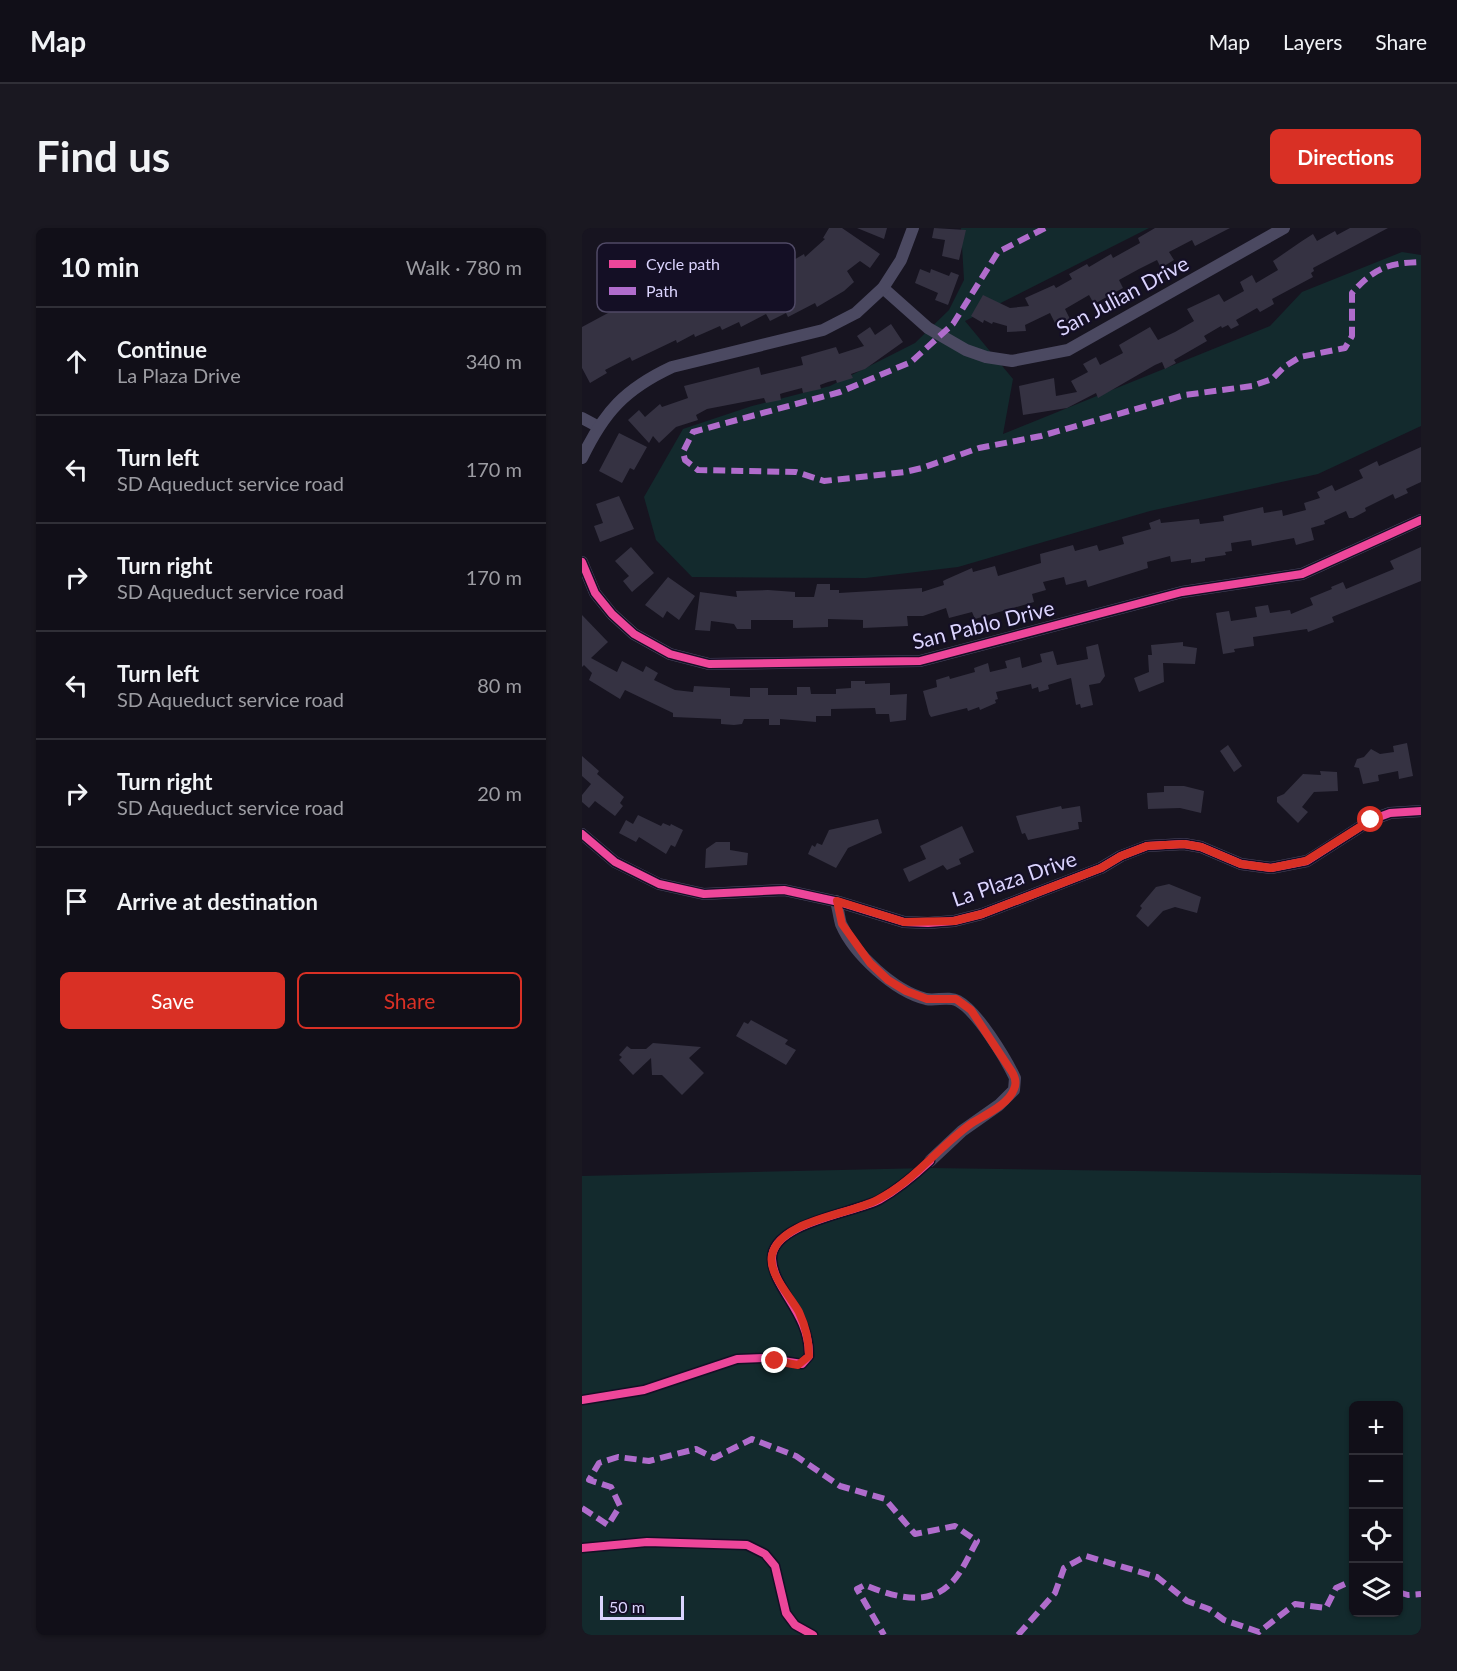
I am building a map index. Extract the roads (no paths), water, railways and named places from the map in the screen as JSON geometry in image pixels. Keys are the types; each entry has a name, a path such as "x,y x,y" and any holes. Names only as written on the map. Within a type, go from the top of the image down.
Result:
{"street":[{"path":"582,458 597,426 624,395 657,374 672,367 823,330 855,313 883,288 901,260 913,228"},
{"name":"San Julian Drive","path":"883,288 928,328 966,350 986,357 1012,361 1068,350 1284,228"},
{"path":"582,418 597,426"},
{"name":"San Pablo Drive","path":"582,562 595,593 612,614 634,634 670,654 709,663 920,661 1182,592 1302,574 1421,520"},
{"name":"La Plaza Drive","path":"582,834 615,862 659,884 704,894 784,890 837,901 904,922 954,921 982,914 1147,846 1184,844 1201,847 1241,864 1271,868 1306,861 1371,820 1390,813 1421,811"},
{"path":"837,901 842,924 870,963 888,980 906,991 927,999 956,999 971,1010 1015,1078 1014,1090 1003,1102 962,1131 930,1161"}]}
